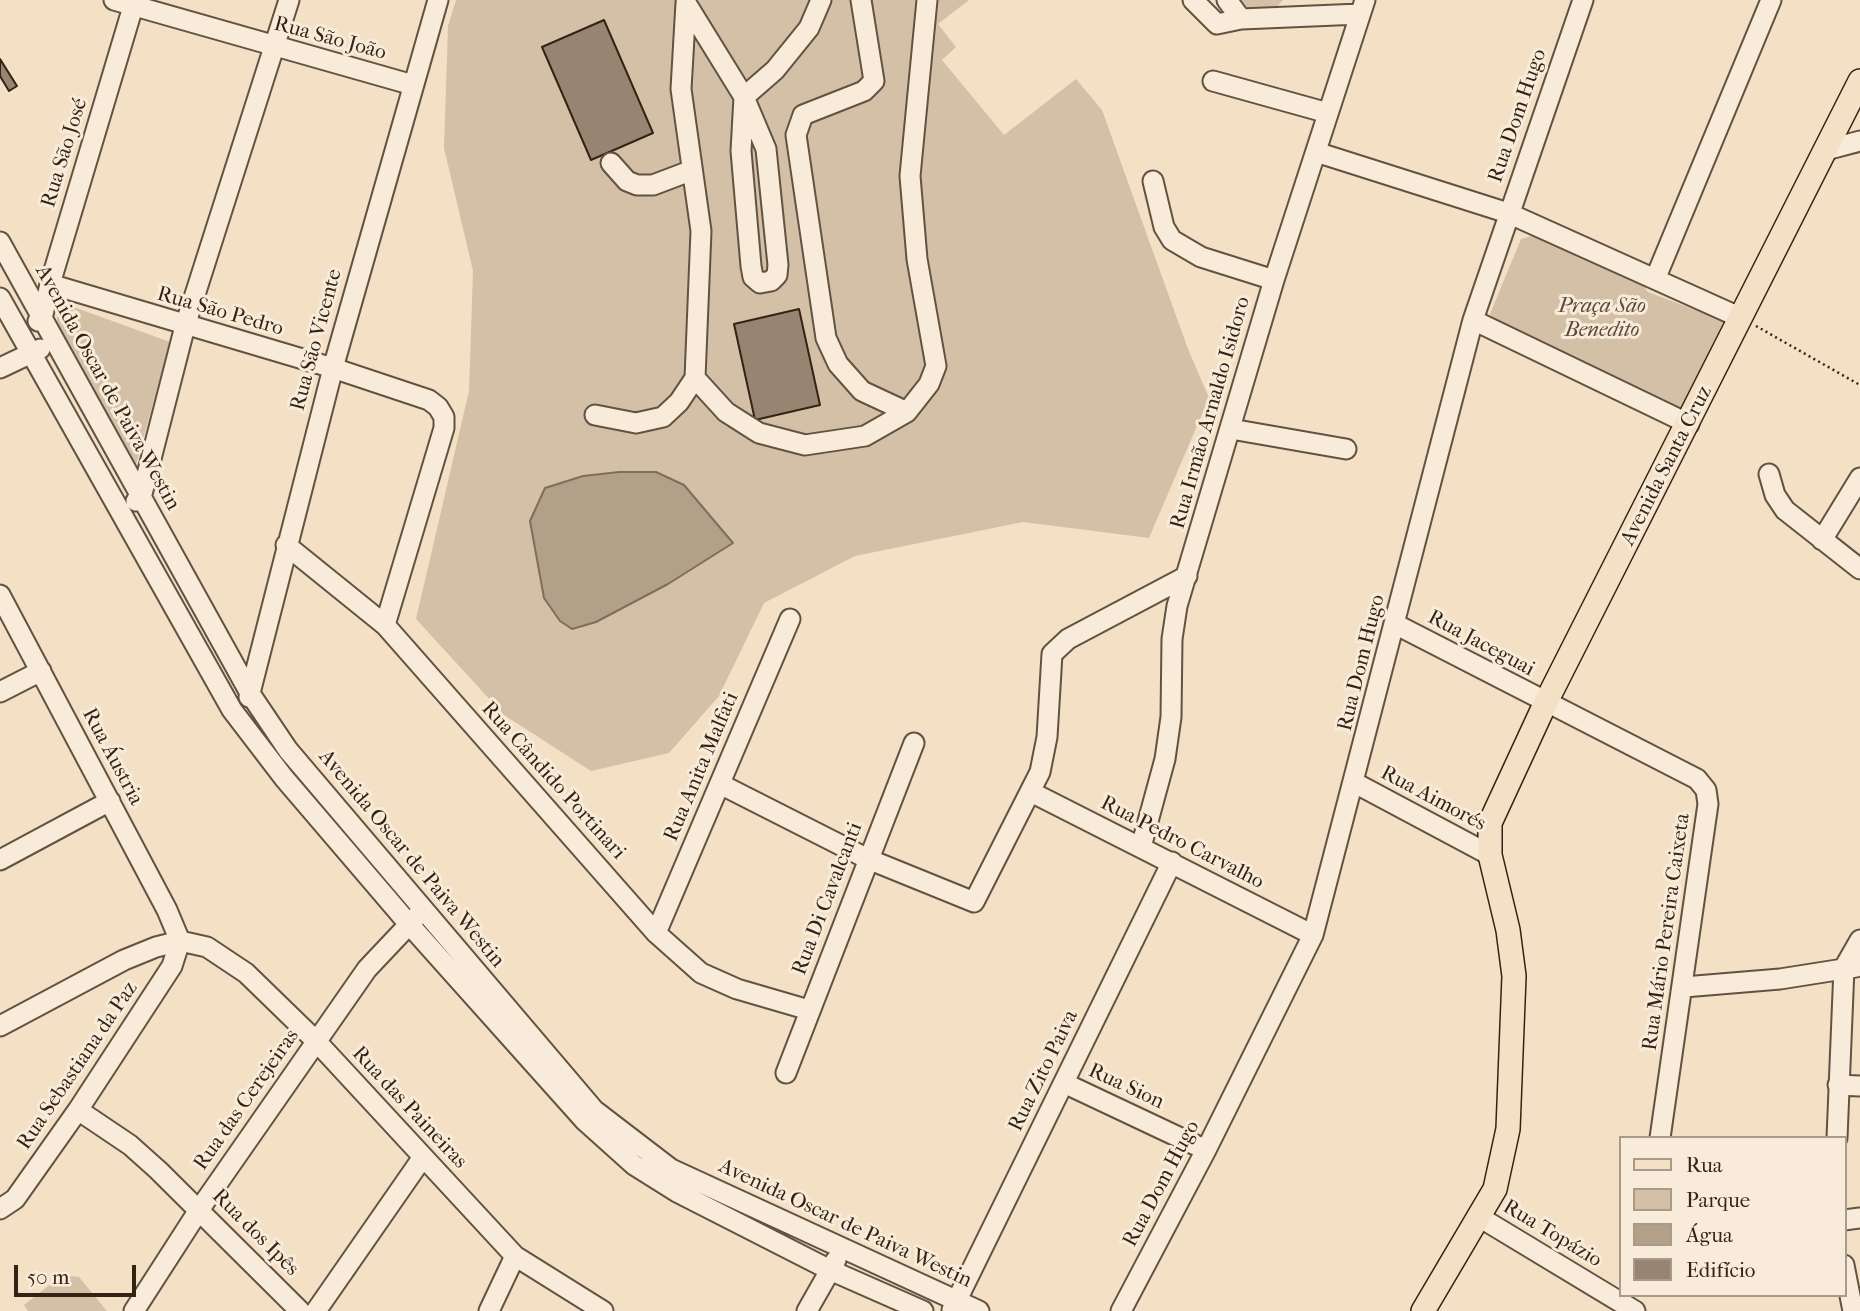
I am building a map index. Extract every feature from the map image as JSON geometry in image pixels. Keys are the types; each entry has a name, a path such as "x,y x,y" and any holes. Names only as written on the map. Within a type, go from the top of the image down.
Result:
{"main road":[{"name":"Avenida Santa Cruz","path":"1423,1311 1481,1218 1495,1189 1508,1129 1514,976 1508,930 1490,855 1490,823 1545,704 1689,424 1739,317 1860,81"}],"street":[{"path":"121,512 141,498 185,326 276,48 289,0"},
{"name":"Rua São Vicente","path":"251,695 332,368 438,0"},
{"path":"686,2 744,97 766,149 778,265 777,275 771,281 760,283 753,277 751,267 741,151 744,97 775,70 801,38 821,0"},
{"path":"861,0 874,81 864,91 803,115 796,135 826,338 838,364 862,391 907,412"},
{"path":"695,378 726,412 759,433 805,445 865,436 907,412 929,384 936,366 936,351 917,259 909,176 928,0"},
{"path":"1227,0 1241,19"},
{"name":"Rua Dom Hugo","path":"1121,1311 1206,1150 1313,934 1355,783 1473,320 1583,0"},
{"path":"1656,277 1771,0"},
{"name":"Rua São João","path":"127,2 276,48 413,85"},
{"name":"Rua São José","path":"42,319 127,2"},
{"path":"595,415 636,423 663,417 679,402 695,378 701,231 690,171 681,89 686,2"},
{"path":"1198,2 1217,24 1241,19 1363,7"},
{"name":"Rua Irmão Arnaldo Isidoro","path":"1141,847 1165,759 1171,717 1172,639 1177,606 1274,280 1363,7"},
{"path":"1213,81 1328,113"},
{"path":"1826,150 1860,141"},
{"path":"1316,152 1508,213 1656,277 1739,317"},
{"path":"611,163 627,181 637,185 653,184 690,171"},
{"path":"1153,181 1164,227 1172,240 1201,257 1274,280"},
{"name":"Avenida Oscar de Paiva Westin","path":"0,243 251,695 288,750 424,910 589,1115 671,1169 843,1249 955,1306 979,1311"},
{"name":"Rua São Pedro","path":"50,284 332,368 429,400 444,417 444,428 384,625"},
{"name":"Avenida Oscar de Paiva Westin","path":"0,298 232,710 284,778 408,923 634,1165 666,1185 830,1269 923,1311"},
{"path":"20,333 42,319"},
{"path":"1473,320 1689,424"},
{"path":"0,368 55,342"},
{"path":"1231,429 1346,449"},
{"path":"1769,474 1775,495 1785,510 1860,569"},
{"path":"1822,540 1860,478"},
{"name":"Rua Cândido Portinari","path":"286,545 384,625 656,933 701,973 737,989 809,1010"},
{"path":"720,784 868,859 974,902 1040,772 1047,737 1052,654 1068,639 1187,576"},
{"name":"Rua Áustria","path":"0,595 167,910 180,941"},
{"name":"Rua Anita Malfati","path":"656,933 790,619"},
{"name":"Rua Jaceguai","path":"1395,624 1545,704"},
{"path":"0,692 41,670"},
{"path":"232,710 251,695"},
{"name":"Rua Mário Pereira Caixeta","path":"1545,704 1697,779 1706,790 1708,804 1684,987 1660,1136"},
{"name":"Rua Di Cavalcanti","path":"786,1073 914,743"},
{"name":"Rua Aimorés","path":"1355,783 1490,855"},
{"name":"Rua Pedro Carvalho","path":"1031,792 1313,934"},
{"path":"0,860 110,801"},
{"name":"Rua Zito Paiva","path":"955,1306 1172,862"},
{"name":"Rua das Cerejeiras","path":"134,1311 199,1210 367,969 408,923 424,910"},
{"path":"1837,1136 1838,1086 1852,968 1860,940"},
{"path":"0,1026 124,960 180,941"},
{"name":"Rua das Paineiras","path":"180,941 208,947 228,959 316,1041 516,1256 603,1311"},
{"name":"Rua Sebastiana da Paz","path":"2,1209 15,1199 78,1110 172,965 180,941"},
{"path":"1684,987 1780,979 1852,968"},
{"name":"Rua Sion","path":"1064,1083 1206,1150"},
{"path":"1838,1086 1860,1086"},
{"name":"Rua dos Ipês","path":"78,1110 130,1145 300,1311"},
{"path":"316,1311 423,1157"},
{"name":"Rua Topázio","path":"1481,1218 1635,1311"},
{"path":"807,1311 843,1249"},
{"path":"489,1311 516,1256"},
{"path":"1846,1275 1853,1311"}],"path":[{"path":"1739,317 1860,385"}],"green space":[{"path":"456,0 969,0 938,24 956,47 942,60 1004,135 1076,79 1102,110 1188,349 1209,398 1149,538 1023,522 855,556 764,603 719,696 669,753 591,771 504,715 416,619 469,391 473,271 444,148 448,26"},
{"path":"1238,0 1283,0 1272,12 1244,9"},
{"name":"Praça São Benedito","path":"1531,236 1637,277 1648,292 1724,321 1679,414 1494,325 1490,314 1521,239"},
{"path":"60,302 170,342 136,465 56,324"},
{"path":"62,1275 79,1277 107,1311 28,1311 24,1305"}],"water":[{"path":"656,472 684,485 733,543 668,584 596,622 572,629 560,621 544,598 530,521 545,488 583,476"}],"building":[{"path":"604,20 653,133 591,160 542,47"},
{"path":"0,59 17,86 9,91 0,76"},
{"path":"799,309 820,405 755,420 734,324"}]}
